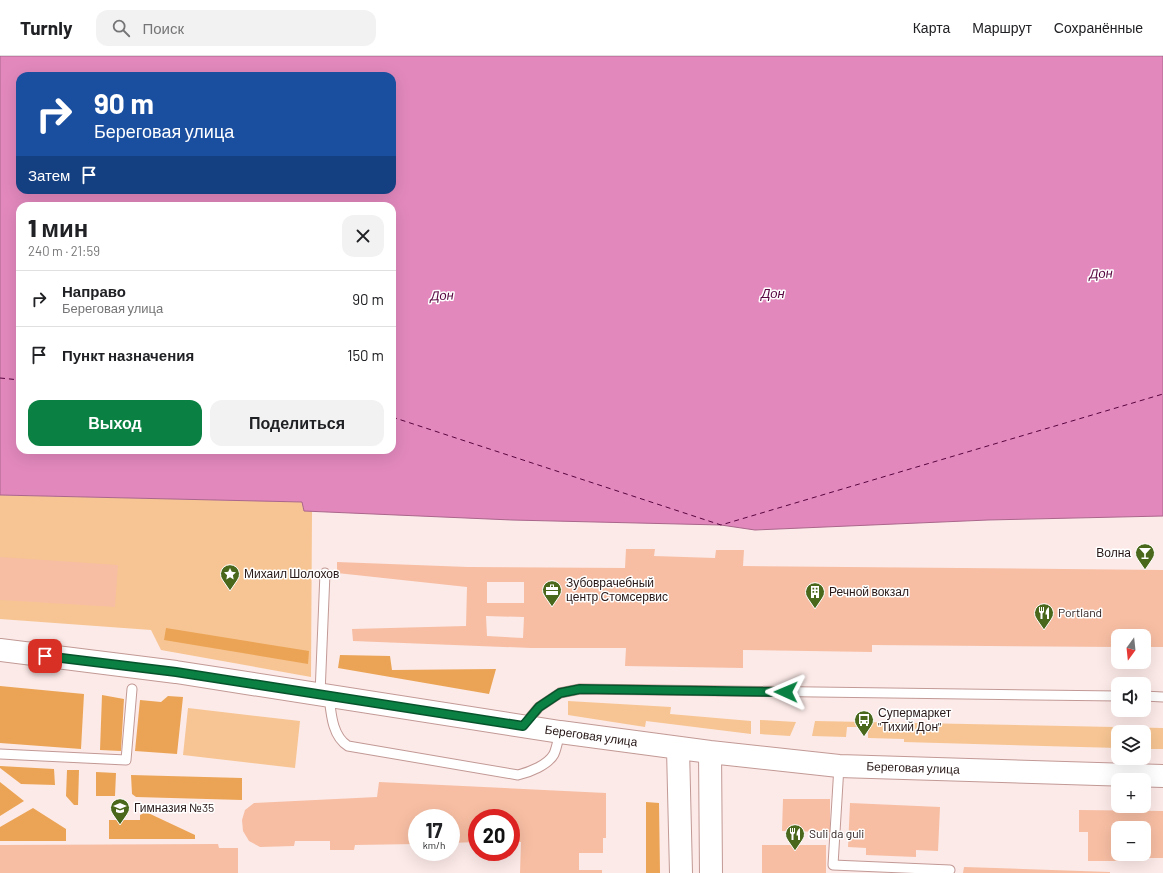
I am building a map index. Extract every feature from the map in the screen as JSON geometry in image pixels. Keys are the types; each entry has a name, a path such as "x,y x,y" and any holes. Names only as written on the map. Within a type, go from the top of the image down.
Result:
{"main road":[{"name":"Береговая улица","path":"0,650 176,672 678,749 839,766 1163,776"},
{"path":"678,749 680,873"},
{"path":"710,752 711,873"}],"lane":[{"path":"325,573 325,695 337,734 342,742 348,746 518,775 526,773 543,764 553,755 560,732"},
{"path":"0,754 126,760 132,689"},
{"path":"523,726 539,707 560,693 580,689 1111,696"},
{"path":"1151,696 1163,697"},
{"path":"839,766 833,865 950,870"}],"shaded area":[{"path":"0,495 303,502 304,511 312,511 311,677 161,650 151,630 0,619"},
{"path":"166,628 309,651 308,664 164,640"},
{"path":"340,655 390,656 392,670 496,669 489,694 338,668"},
{"path":"0,686 84,694 81,749 0,743"},
{"path":"102,695 124,699 121,751 100,750"},
{"path":"168,696 183,697 177,754 135,751 140,700 161,702"},
{"path":"568,701 671,707 670,714 751,721 751,734 646,721 645,727 568,715"},
{"path":"188,708 300,721 295,768 183,755"},
{"path":"760,720 796,722 790,736 760,734"},
{"path":"815,721 1111,727 1111,748 904,742 904,739 868,738 868,727 847,727 846,737 812,736"},
{"path":"1151,728 1163,728 1163,749 1151,749"},
{"path":"0,766 54,769 55,785 21,784 0,768"},
{"path":"67,770 79,770 78,805 74,805 66,796"},
{"path":"96,772 116,773 115,796 96,796"},
{"path":"131,775 242,778 242,800 136,797 132,794"},
{"path":"0,782 24,801 0,816"},
{"path":"646,802 659,803 660,873 646,873"},
{"path":"33,808 66,829 66,841 0,841 0,827"},
{"path":"146,812 195,835 195,839 109,839 109,820 140,820 140,815"}],"water":[{"name":"Дон","path":"0,56 1163,56 1163,516 988,520 755,530 721,525 512,520 304,511 302,502 0,495"}],"building":[{"name":"Речной вокзал","path":"626,549 655,549 654,556 715,558 716,550 744,550 743,566 1163,570 1163,647 1151,647 1151,629 1111,629 1111,647 872,645 872,652 743,650 743,668 625,666 626,648 531,648 353,641 352,629 466,626 467,587 337,573 337,562 468,567 625,568","holes":["487,582 524,582 524,603 487,603","486,616 524,617 523,638 487,636"]},
{"path":"0,557 118,565 115,607 0,600"},
{"path":"379,782 606,793 606,838 603,838 603,853 579,853 579,870 602,870 602,873 520,873 520,809 468,809 468,842 460,843 460,809 408,809 408,844 355,845 354,850 330,850 330,841 295,841 294,846 260,847 249,841 243,831 242,820 245,810 254,803 377,797"},
{"path":"783,799 830,799 830,832 782,831"},
{"path":"850,803 940,807 938,851 916,850 916,857 866,855 866,848 848,847"},
{"path":"1079,810 1111,810 1111,813 1151,813 1151,811 1163,811 1163,858 1151,858 1151,821 1111,821 1111,861 1088,861 1088,832 1079,832"},
{"path":"218,844 219,848 238,848 238,873 0,873 0,845"},
{"path":"762,845 826,845 826,873 762,873"},
{"path":"964,867 1110,872 1110,873 963,873"}],"ferry route":[{"path":"0,378 16,380"},
{"path":"396,418 721,525 1163,394"}],"place":[{"name":"Волна","path":"1145,570"},
{"name":"Михаил Шолохов","path":"230,591"},
{"name":"Зубоврачебный центр Стомсервис","path":"552,607"},
{"name":"Речной вокзал","path":"815,609"},
{"name":"Portland","path":"1044,630"},
{"name":"Супермаркет \"Тихий Дон\"","path":"864,737"},
{"name":"Гимназия №35","path":"120,825"},
{"name":"Suli da guli","path":"795,851"}],"route":[{"path":"45,656 176,672 523,726 539,707 560,693 580,689 786,692"}]}
